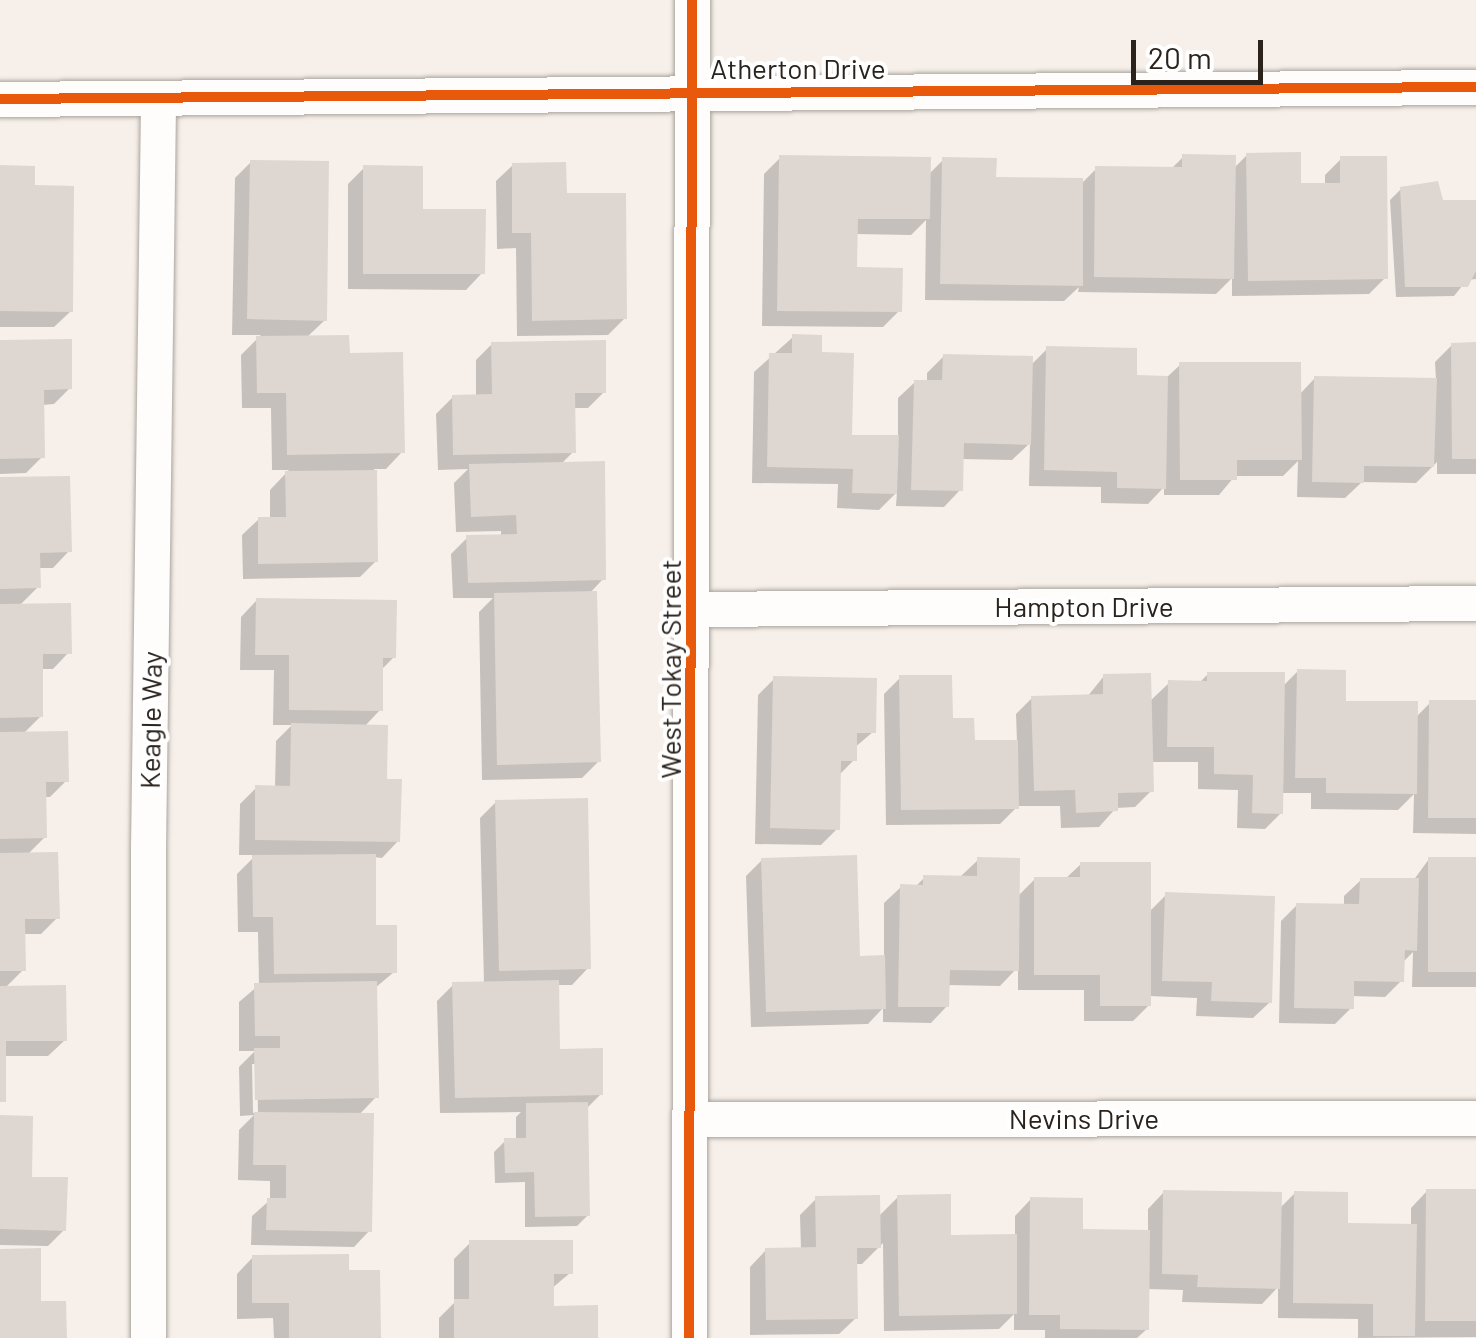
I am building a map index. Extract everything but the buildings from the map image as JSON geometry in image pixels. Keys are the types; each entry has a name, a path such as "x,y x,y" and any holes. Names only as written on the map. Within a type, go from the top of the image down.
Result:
{"street":[{"name":"West Tokay Street","path":"689,1338 692,0"},
{"name":"Atherton Drive","path":"0,99 158,101 693,91 1476,87"},
{"name":"Keagle Way","path":"148,1338 148,850 158,101"},
{"name":"Hampton Drive","path":"693,609 1476,603"},
{"name":"Nevins Drive","path":"692,1119 1476,1118"}],"cycle path":[{"path":"689,1338 692,0"},
{"path":"0,99 1476,87"}]}
